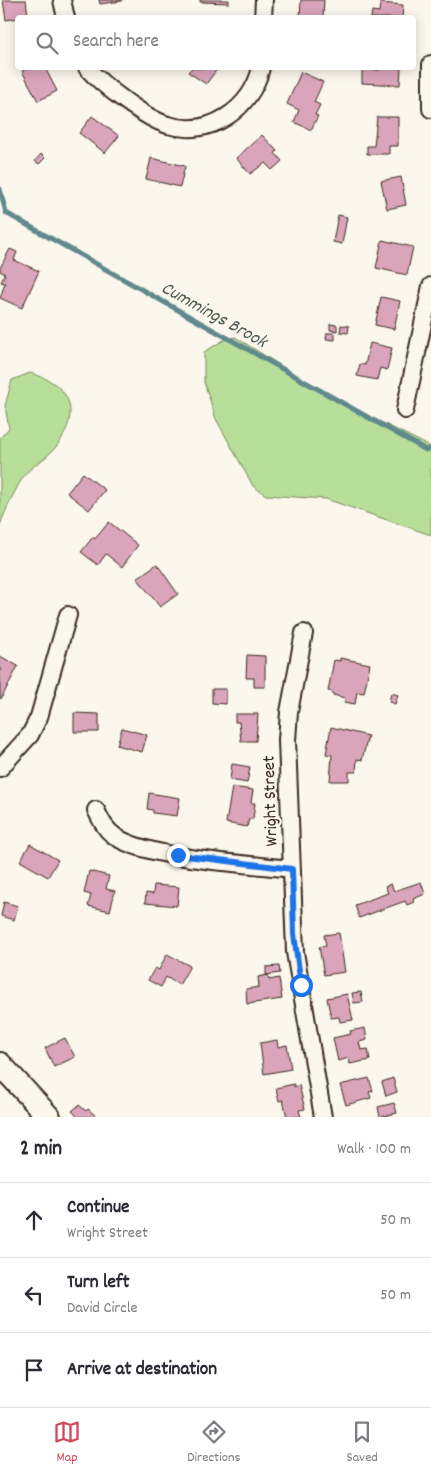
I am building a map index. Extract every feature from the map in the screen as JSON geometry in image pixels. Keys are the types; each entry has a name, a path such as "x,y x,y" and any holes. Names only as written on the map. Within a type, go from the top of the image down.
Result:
{"main road":[{"path":"0,1064 49,1117"}],"street":[{"path":"62,0 65,15"},
{"path":"263,15 264,0"},
{"path":"431,64 431,109"},
{"path":"89,70 151,118 166,125 184,128 210,125 232,114 249,95 260,70"},
{"path":"405,410 431,286"},
{"path":"0,768 30,735 37,722 68,615"},
{"name":"Wright Street","path":"304,633 289,712 287,740 295,952 324,1117"},
{"path":"96,810 108,831 119,839 135,846 178,855 292,869"}],"green space":[{"path":"235,337 331,397 431,447 431,535 326,499 266,495 253,486 216,419 204,382 204,352 224,340"},
{"path":"30,373 44,378 63,393 68,402 70,412 68,423 55,448 26,473 0,525 0,438 9,428 5,406 12,380"}],"building":[{"path":"3,0 26,0 28,15 15,15 15,18 6,20"},
{"path":"99,0 122,0 122,1 100,4"},
{"path":"200,0 229,0 229,3 200,2"},
{"path":"301,0 324,0 323,15 300,15"},
{"path":"380,3 403,5 402,15 371,15 372,11 379,12"},
{"path":"46,70 57,91 38,101 22,71"},
{"path":"190,70 216,70 206,84 188,72"},
{"path":"362,70 401,70 400,85 362,83"},
{"path":"301,72 323,82 314,102 320,105 315,115 318,116 311,130 294,122 299,110 287,104"},
{"path":"92,116 119,136 105,153 79,133"},
{"path":"377,117 398,117 398,146 389,146 389,154 367,154 367,146 374,146"},
{"path":"262,135 277,151 275,153 282,161 272,170 265,163 250,174 236,158"},
{"path":"41,154 45,158 39,164 35,161"},
{"path":"151,158 185,166 180,187 146,179"},
{"path":"401,177 406,205 387,209 381,181"},
{"path":"338,215 347,217 342,244 333,242"},
{"path":"382,240 413,247 407,275 376,268"},
{"path":"10,249 17,252 14,260 39,271 22,308 0,298 5,283 1,282 5,274 0,271 0,268"},
{"path":"381,297 400,301 394,329 375,325"},
{"path":"330,324 337,325 337,331 330,330"},
{"path":"341,325 349,326 348,333 340,332"},
{"path":"327,333 335,333 335,340 326,339"},
{"path":"370,343 392,348 387,370 380,368 377,380 357,376 360,364 365,365"},
{"path":"83,473 105,490 89,510 67,493"},
{"path":"109,522 138,545 122,567 106,554 98,565 81,552"},
{"path":"157,564 178,594 160,607 137,578"},
{"path":"247,655 265,656 265,687 254,687 254,678 246,678"},
{"path":"0,656 18,666 1,699 0,698"},
{"path":"340,658 370,664 364,693 357,692 355,704 344,702 345,698 333,695 333,692 328,691 334,660 340,661"},
{"path":"212,689 226,689 226,704 212,703"},
{"path":"391,693 398,695 395,704 389,702"},
{"path":"74,713 99,714 99,732 74,732"},
{"path":"235,714 258,714 256,741 241,741 239,722 235,722"},
{"path":"331,727 368,736 362,760 357,759 356,772 349,772 349,781 330,781 332,755 326,754"},
{"path":"122,728 147,735 142,752 117,745"},
{"path":"232,764 250,767 247,783 230,780"},
{"path":"232,787 253,790 251,803 255,803 253,819 249,819 247,827 226,823"},
{"path":"149,793 180,798 177,816 153,813 153,810 147,809"},
{"path":"30,844 58,860 48,877 20,861"},
{"path":"89,871 109,876 106,889 115,891 110,911 88,906 91,895 84,893"},
{"path":"421,882 425,894 413,899 414,902 407,905 405,901 359,918 355,905 388,893 385,886 391,884 394,891"},
{"path":"154,885 179,887 177,906 145,903 146,893 153,894"},
{"path":"4,902 18,906 14,920 1,916"},
{"path":"339,933 345,972 324,975 319,947 326,946 324,935"},
{"path":"167,954 190,966 179,985 166,977 161,987 148,980 155,968 159,970"},
{"path":"279,966 280,973 266,975 266,967"},
{"path":"268,975 269,980 279,978 282,999 247,1004 246,989 259,987 258,977"},
{"path":"361,992 363,1002 354,1003 352,993"},
{"path":"347,994 353,1020 340,1022 339,1017 331,1018 327,998"},
{"path":"365,1028 367,1040 359,1042 361,1050 368,1049 370,1060 350,1064 349,1058 338,1061 333,1038 351,1034 350,1031"},
{"path":"65,1038 75,1057 54,1067 45,1048"},
{"path":"277,1040 278,1047 287,1045 291,1069 264,1074 260,1043"},
{"path":"369,1078 373,1091 369,1092 371,1098 346,1105 340,1085"},
{"path":"393,1078 397,1092 386,1096 382,1082"},
{"path":"294,1084 294,1087 299,1085 305,1109 299,1110 301,1117 287,1117 283,1100 279,1101 276,1088"},
{"path":"394,1103 397,1113 380,1117 378,1107"},
{"path":"79,1105 86,1111 88,1109 97,1117 78,1117 72,1111"}],"waterway":[{"name":"Cummings Brook","path":"0,189 6,213 426,450 431,449"}],"route":[{"path":"178,855 292,869 295,952 301,985"}]}
